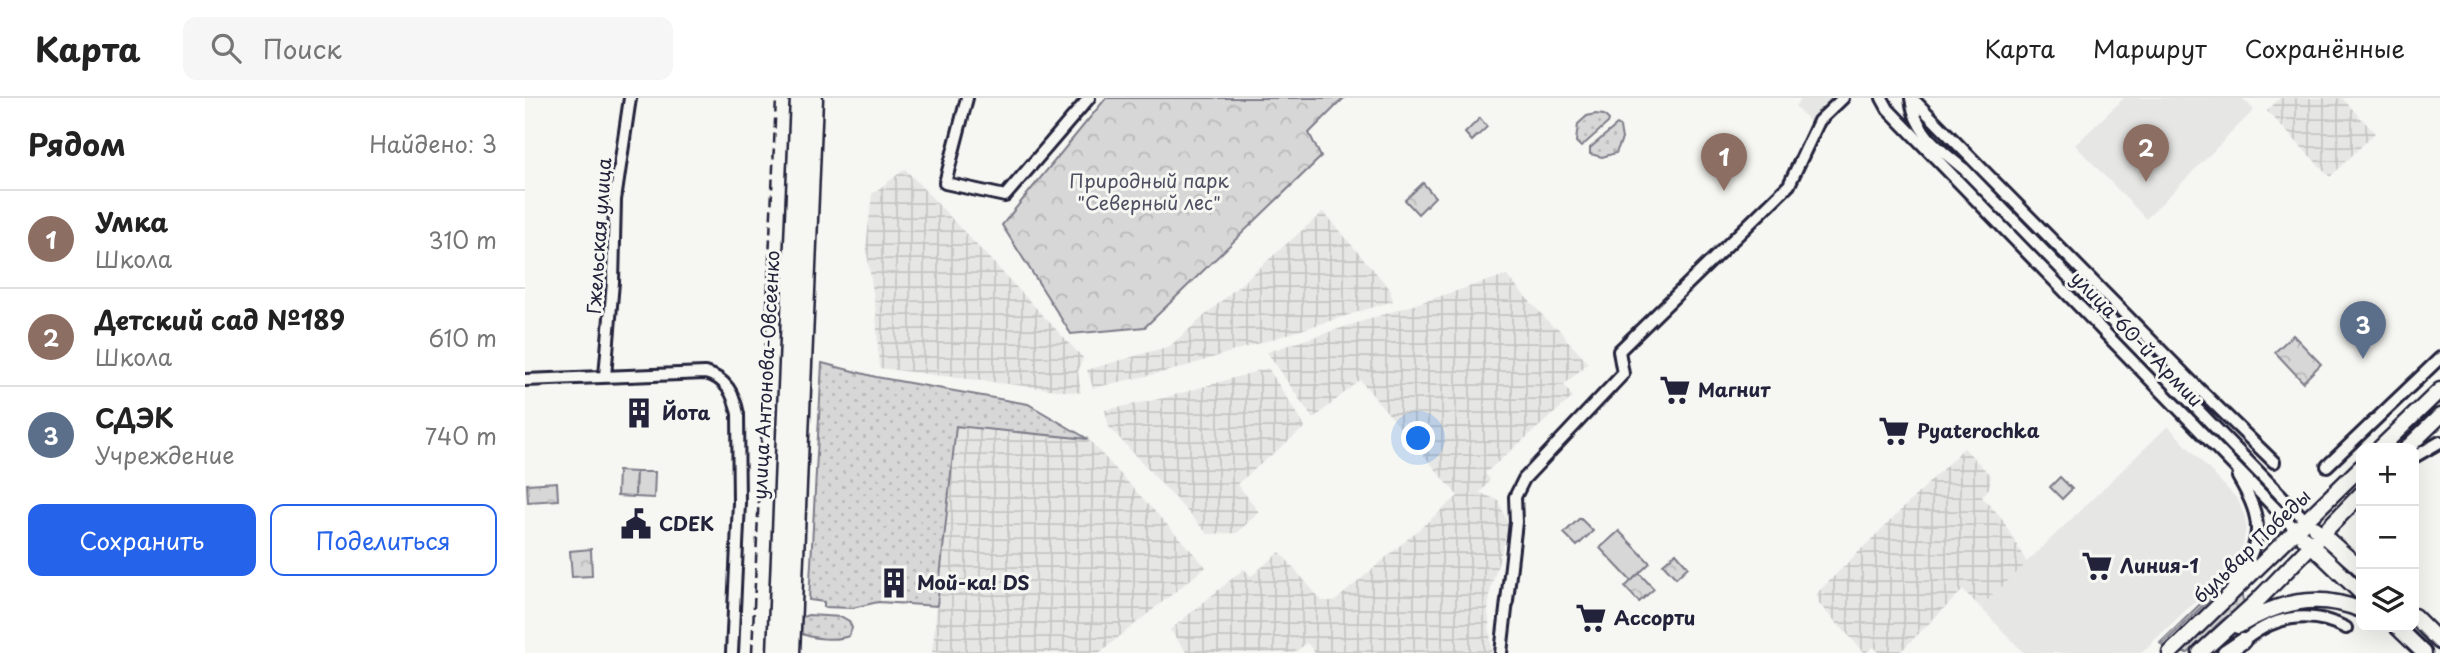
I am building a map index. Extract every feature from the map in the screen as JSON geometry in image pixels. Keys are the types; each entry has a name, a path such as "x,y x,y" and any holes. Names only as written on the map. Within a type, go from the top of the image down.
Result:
{"highway":[{"name":"улица Антонова-Овсеенко","path":"776,653 799,98"},
{"name":"улица Антонова-Овсеенко","path":"791,653 814,98"}],"main road":[{"path":"2385,443 2440,390"},
{"path":"2412,443 2440,416"},
{"name":"бульвар Победы","path":"2170,653 2356,472"},
{"name":"бульвар Победы","path":"2200,653 2256,602 2356,499"},
{"name":"улица 60-й Армии","path":"2301,525 2321,534 2356,565"},
{"name":"улица 60-й Армии","path":"2301,525 2310,545 2356,588"},
{"path":"2200,653 2239,625 2281,605 2296,601 2327,600 2356,609"},
{"path":"2419,622 2440,642"},
{"path":"2401,632 2424,653"},
{"path":"2227,653 2243,641"}],"street":[{"name":"Гжельская улица","path":"605,376 613,282 615,200 630,98"},
{"path":"967,98 945,183 1005,196 1089,99"},
{"path":"1501,653 1516,522 1515,496 1524,479 1623,374 1619,351 1789,184 1819,121 1843,98"},
{"name":"улица 60-й Армии","path":"1882,98 1888,109 2229,462 2301,525"},
{"path":"1888,109 1898,114 1903,113 1913,102 2274,461"},
{"name":"улица 60-й Армии","path":"1913,102 1917,123 1923,132 1964,169 2148,358 2301,525"},
{"path":"2138,368 2148,358"},
{"path":"2327,466 2440,358"},
{"path":"525,380 705,373 725,382 735,401 738,414 739,503 731,653"},
{"path":"2419,454 2440,442"},
{"path":"2221,605 2250,558 2257,531 2253,505 2229,462"},
{"path":"2243,641 2267,625 2297,617 2327,619 2346,628"}],"shaded area":[{"path":"1803,98 1836,98 1811,123 1795,106"},
{"path":"2124,98 2242,98 2254,110 2146,219 2075,145"},
{"path":"2280,98 2342,98 2375,133 2330,177 2267,111"},
{"path":"905,169 1083,358 1078,372 1081,393 879,368 876,312 866,247 872,194"},
{"path":"1323,212 1390,289 1393,301 1177,369 1093,388 1087,370 1170,346"},
{"path":"1506,275 1588,363 1564,385 1573,397 1485,473 1490,480 1480,493 1498,500 1509,526 1491,588 1488,611 1492,653 1315,653 1307,643 1294,653 1187,653 1170,630 1244,569 1251,576 1280,552 1322,601 1335,601 1458,496 1360,380 1313,419 1267,352"},
{"path":"1268,368 1305,427 1237,484 1259,512 1237,533 1208,534 1109,427 1105,410 1164,398"},
{"path":"956,425 1088,439 1206,567 1099,653 932,653"},
{"path":"2168,426 2238,500 2246,526 2243,545 2232,566 2141,653 2024,653 1980,607"},
{"path":"1964,448 1991,476 1989,488 1982,497 2001,517 2027,563 1980,607 1963,590 1899,653 1880,653 1874,647 1865,653 1819,604 1817,593"}],"green space":[{"name":"Природный парк \"Северный лес\"","path":"1106,98 1344,98 1309,133 1321,157 1145,327 1071,334 1002,225"},
{"path":"1604,115 1609,120 1608,123 1581,147 1576,142 1578,124 1587,116"},
{"path":"1480,118 1487,127 1472,141 1465,133"},
{"path":"1617,125 1620,127 1622,139 1616,153 1602,157 1590,154 1590,148"},
{"path":"1423,183 1435,197 1418,214 1405,200"},
{"path":"2293,335 2321,364 2303,382 2275,352"},
{"path":"822,363 876,377 1028,404 1088,439 956,426 937,606 878,602 852,608 824,607 824,602 809,600"},
{"path":"2440,398 2440,410 2406,443 2394,443"},
{"path":"618,471 636,472 635,497 617,496"},
{"path":"636,472 655,472 654,498 635,497"},
{"path":"2060,477 2072,489 2062,499 2050,487"},
{"path":"557,482 558,500 528,502 527,484"},
{"path":"1580,518 1593,531 1577,546 1564,533"},
{"path":"1619,531 1650,563 1631,581 1600,548"},
{"path":"591,549 592,576 572,577 570,551"},
{"path":"1676,553 1688,567 1676,578 1663,564"},
{"path":"1639,573 1654,589 1639,602 1625,587"},
{"path":"2224,581 2217,592 2162,645 2160,643"},
{"path":"2241,593 2244,604 2220,622 2188,653 2180,653"},
{"path":"808,615 842,617 849,621 852,628 849,636 824,639 800,633 800,618"}],"railway":[{"path":"752,653 776,98"}],"place":[{"name":"Детский сад №189","path":"2146,182"},
{"name":"Умка","path":"1724,191"},
{"name":"СДЭК","path":"2363,359"},
{"name":"Магнит","path":"1675,390"},
{"name":"Йота","path":"639,413"},
{"name":"Pyaterochka","path":"1894,431"},
{"name":"CDEK","path":"636,524"},
{"name":"Линия-1","path":"2097,566"},
{"name":"Мой-ка! DS","path":"894,583"},
{"name":"Ассорти","path":"1591,618"}]}
